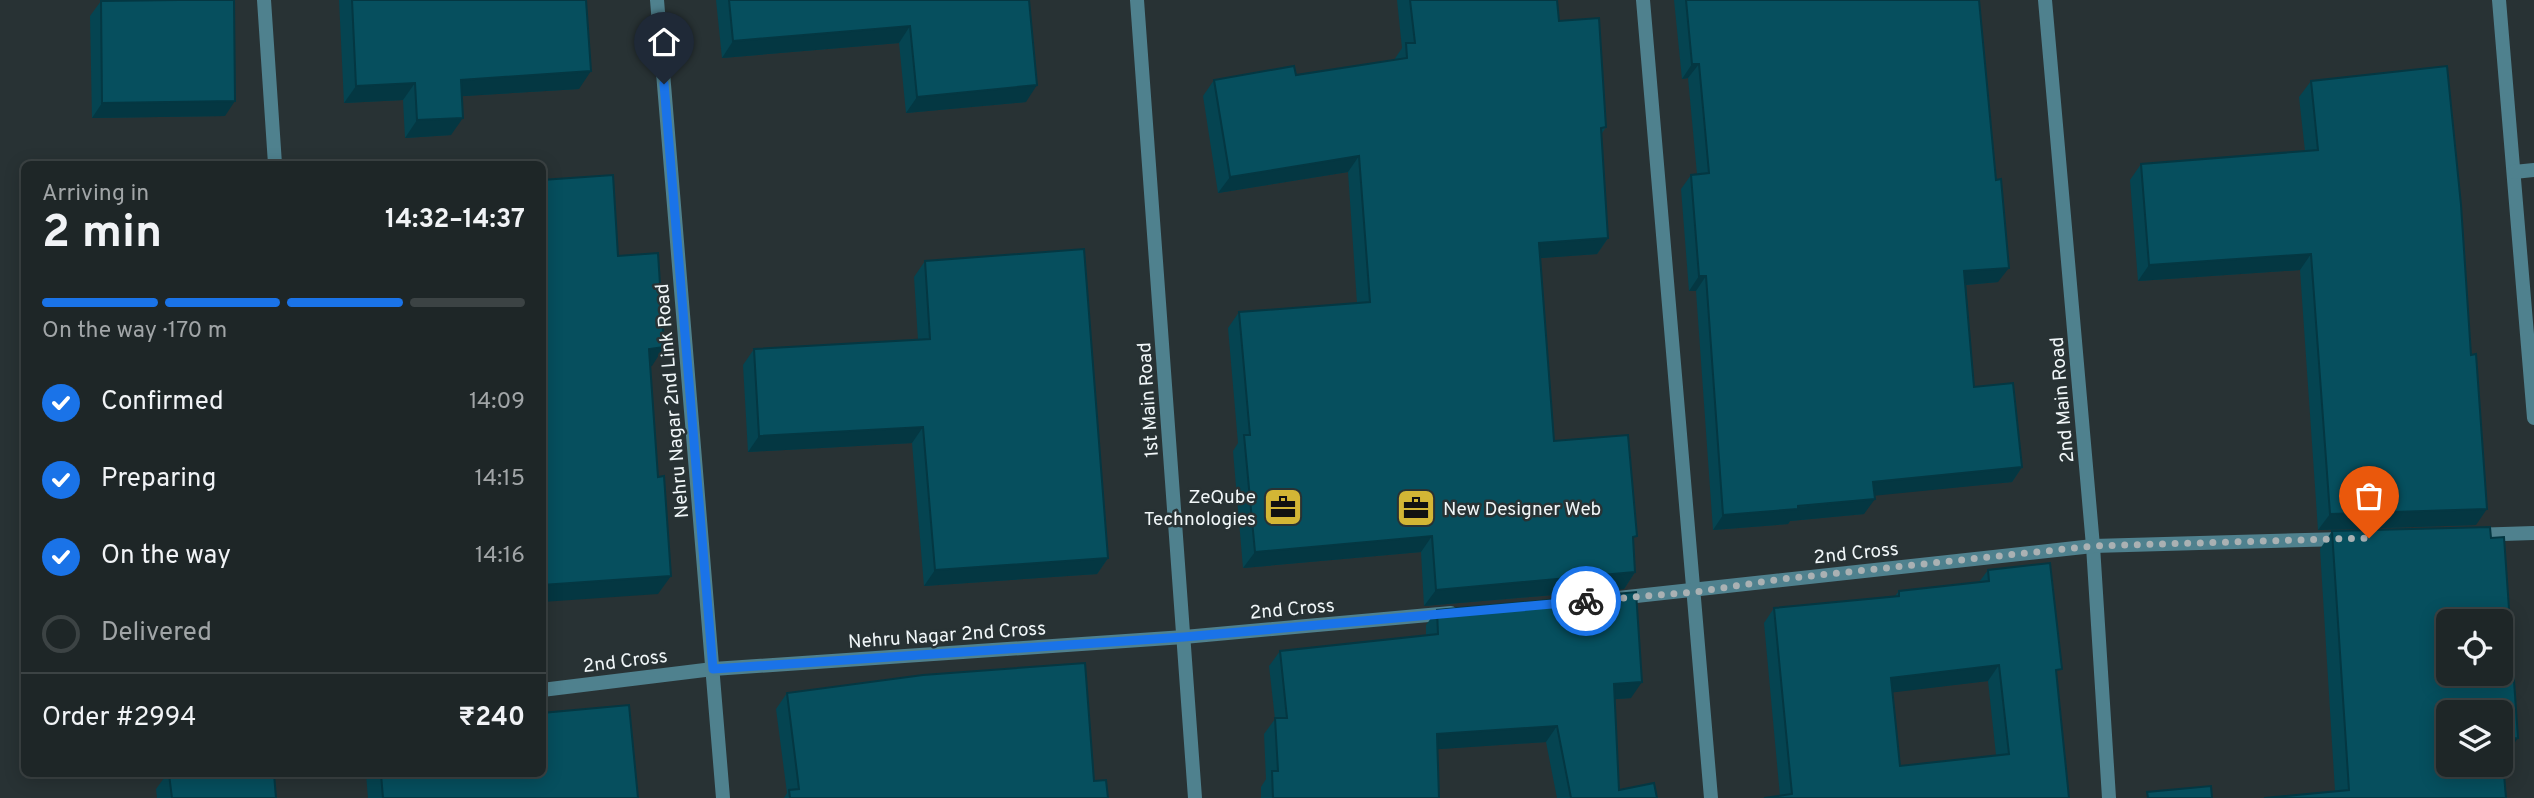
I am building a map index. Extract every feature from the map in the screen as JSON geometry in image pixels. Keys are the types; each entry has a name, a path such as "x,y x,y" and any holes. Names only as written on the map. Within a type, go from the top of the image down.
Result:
{"street":[{"path":"264,0 275,161"},
{"name":"Nehru Nagar 2nd Link Road","path":"657,0 723,798"},
{"name":"1st Main Road","path":"1137,0 1195,798"},
{"path":"1643,0 1711,798"},
{"name":"2nd Main Road","path":"2045,0 2093,546 2109,798"},
{"path":"2499,0 2534,418"},
{"path":"2514,172 2534,170"},
{"path":"2451,536 2534,533"},
{"name":"2nd Cross","path":"1598,600 1695,592 1795,577 2093,546 2355,539"},
{"name":"2nd Cross","path":"1184,637 1460,612"},
{"name":"Nehru Nagar 2nd Cross","path":"713,669 1184,637"},
{"name":"2nd Cross","path":"546,690 713,669"}],"building":[{"path":"234,0 235,101 102,103 101,1"},
{"path":"352,0 586,0 591,71 461,80 463,118 417,120 415,83 356,86"},
{"path":"729,0 1029,0 1037,85 917,97 910,26 733,41"},
{"path":"1410,0 1557,0 1559,21 1599,18 1606,127 1601,128 1608,238 1539,243 1554,441 1628,435 1637,536 1633,537 1635,572 1436,590 1432,536 1255,552 1244,435 1250,435 1239,312 1370,302 1359,156 1230,177 1214,80 1294,66 1296,75 1407,58 1406,43 1415,43"},
{"path":"1686,0 1979,0 1996,180 2001,179 2009,268 1964,271 1974,387 2013,383 2022,467 1873,482 1875,499 1723,515 1706,276 1699,276 1691,175 1709,173 1699,64 1692,64"},
{"path":"2447,66 2461,205 2471,355 2476,354 2487,509 2330,514 2311,254 2149,265 2141,164 2318,150 2311,81"},
{"path":"613,175 618,256 658,253 664,347 649,349 658,477 664,476 671,576 546,585 546,180"},
{"path":"1084,249 1108,558 935,570 923,427 759,436 754,349 930,339 925,261"},
{"path":"2490,527 2491,538 2504,537 2509,609 2436,609 2436,686 2513,686 2513,666 2518,738 2513,738 2513,700 2436,700 2436,777 2504,777 2506,798 2264,798 2349,790 2332,531"},
{"path":"2050,563 2062,669 2056,670 2069,798 1764,798 1792,794 1774,608 1899,596 1899,591 1989,581 1988,570","holes":["1999,665 2009,754 1900,766 1891,678"]},
{"path":"1636,592 1642,682 1614,684 1619,790 1654,783 1657,798 1571,798 1557,726 1437,734 1439,798 1273,798 1272,771 1278,771 1275,718 1287,718 1280,651 1438,634 1437,610"},
{"path":"1085,663 1094,781 1106,780 1108,798 790,798 789,790 799,789 787,693 923,675"},
{"path":"629,705 638,798 383,798 381,777 546,777 546,713"},
{"path":"169,777 274,777 276,798 172,798"},
{"path":"2211,786 2212,798 2148,798 2147,792"}],"way so far":[{"path":"1586,601 1695,592 1782,579 2093,546 2369,538"}],"place":[{"name":"ZeQube Technologies","path":"1283,507"},
{"name":"New Designer Web","path":"1416,508"}],"route":[{"path":"664,84 713,669 1184,637 1586,601"}]}
